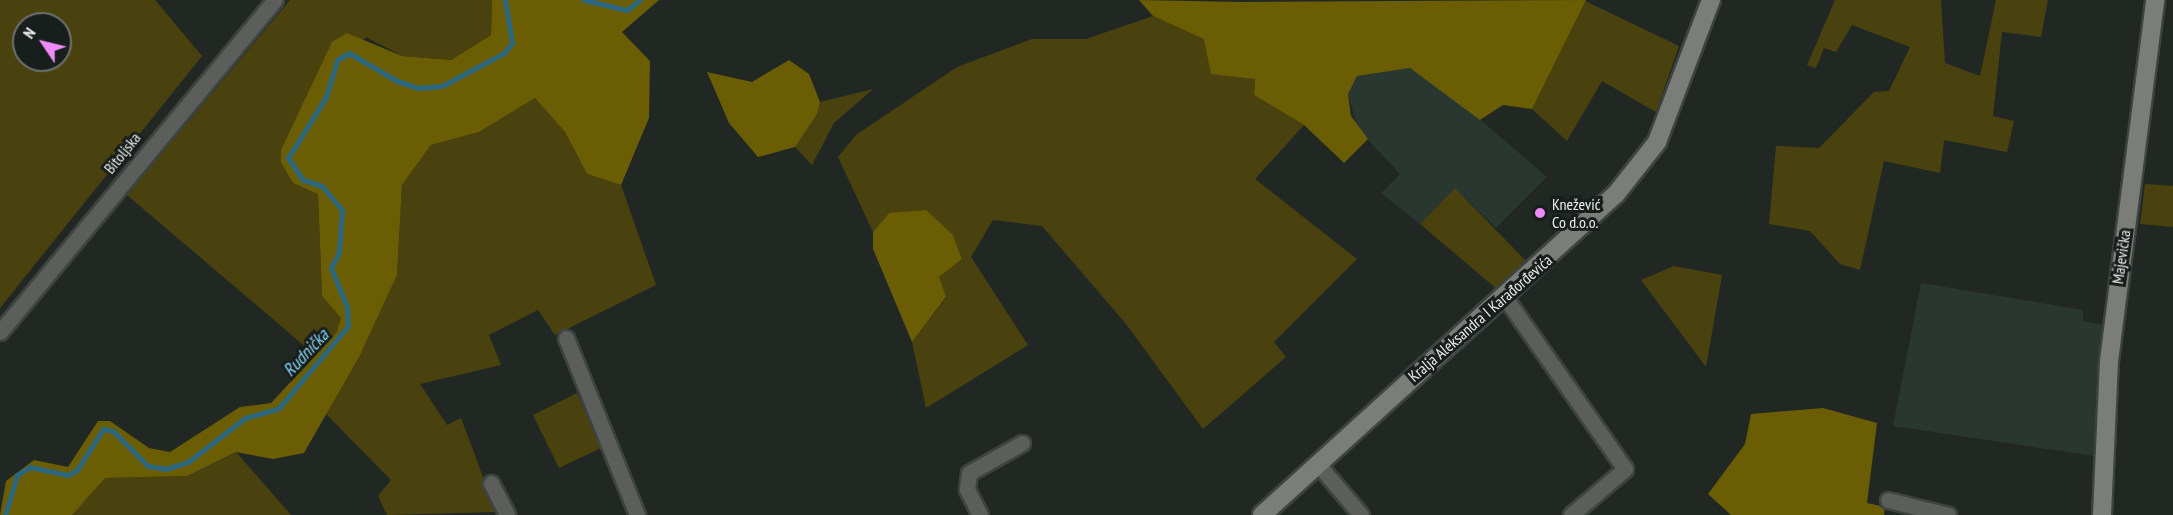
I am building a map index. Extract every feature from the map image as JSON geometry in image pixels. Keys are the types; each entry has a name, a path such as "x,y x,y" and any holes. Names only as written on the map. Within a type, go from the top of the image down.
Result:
{"street":[{"name":"Bitoljska","path":"0,332 275,0"},
{"name":"Kralja Aleksandra I Karađorđevića","path":"1262,515 1317,463 1597,214 1657,142 1712,0"},
{"name":"Majevička","path":"2102,515 2109,361 2155,0"},
{"path":"1504,296 1626,469 1571,515"},
{"path":"566,338 637,515"},
{"path":"980,515 967,489 969,473 1022,443"},
{"path":"1317,463 1361,515"},
{"path":"491,483 507,515"},
{"path":"1888,500 1948,515"}],"shaded area":[{"path":"0,0 155,0 202,56 0,308"},
{"path":"290,0 492,0 491,35 451,60 402,56 366,37 299,116 281,150 293,183 318,193 322,296 341,318 338,332 315,355 127,195"},
{"path":"492,0 659,0 622,32 650,61 649,118 621,185 587,174 565,132 535,98 479,132 431,145 402,185 397,275 359,357 304,453 273,459 236,452 187,476 105,478 72,515 0,515 6,481 34,460 68,467 98,421 110,421 149,448 170,452 240,407 271,403 337,332 341,318 322,296 318,194 293,183 281,162 281,150 332,42 347,33 402,56 451,60 491,35"},
{"path":"1139,0 1241,2 1586,0 1532,109 1503,105 1480,120 1410,68 1357,76 1348,94 1351,116 1368,139 1344,163 1304,125 1254,95 1255,79 1211,74 1204,39 1153,16"},
{"path":"1835,0 1941,0 1945,63 1980,76 1996,0 2048,0 2041,37 2002,32 1993,116 2014,121 2007,152 1944,140 1940,173 1884,161 1860,270 1840,264 1810,231 1769,224 1776,146 1819,148 1874,92 1889,91 1910,47 1852,25 1836,52 1824,48 1816,68 1807,65"},
{"path":"1585,1 1679,46 1656,112 1602,81 1567,141 1532,109"},
{"path":"1153,16 1205,39 1255,79 1254,95 1304,125 1255,179 1357,259 1274,342 1286,357 1203,429 1126,324 1042,226 993,220 971,257 1028,345 926,408 912,342 946,298 938,277 962,259 953,235 889,213 873,232 838,157 856,135 957,67 1032,39 1086,39"},
{"path":"789,60 809,74 820,102 817,114 795,147 758,157 729,123 707,72 752,82"},
{"path":"1409,68 1440,85 1547,177 1496,228 1455,188 1420,224 1381,193 1400,174 1358,129 1348,94 1357,76"},
{"path":"873,89 834,123 812,165 795,147 820,102"},
{"path":"535,98 565,132 587,174 621,185 656,285 555,335 538,310 489,335 501,365 420,384 447,425 461,418 496,512 387,515 378,496 391,480 326,414 397,275 402,185 431,145 479,132"},
{"path":"2145,184 2173,186 2173,227 2140,224"},
{"path":"1455,188 1528,263 1498,290 1420,224"},
{"path":"926,210 953,235 962,259 939,277 946,297 912,342 873,249 873,232 889,213"},
{"path":"1674,266 1722,275 1706,367 1641,280"},
{"path":"1921,283 2083,310 2083,321 2104,325 2094,456 1893,426"},
{"path":"577,393 601,448 559,468 533,415"},
{"path":"1823,408 1877,423 1867,503 1885,507 1884,515 1731,515 1708,494 1745,444 1751,414"},
{"path":"236,452 291,515 72,515 104,478 187,476"}],"waterway":[{"name":"Rudnička","path":"5,515 17,475 30,467 68,475 77,470 103,429 113,431 148,466 166,469 188,462 245,418 279,408 348,326 347,307 331,268 339,252 342,210 322,186 303,180 288,158 326,97 337,60 349,53 397,81 418,88 442,86 504,53 512,43 505,0"},
{"name":"Rudnička","path":"584,0 627,10 640,0"}],"place":[{"name":"Knežević Co d.o.o.","path":"1540,213"}]}
